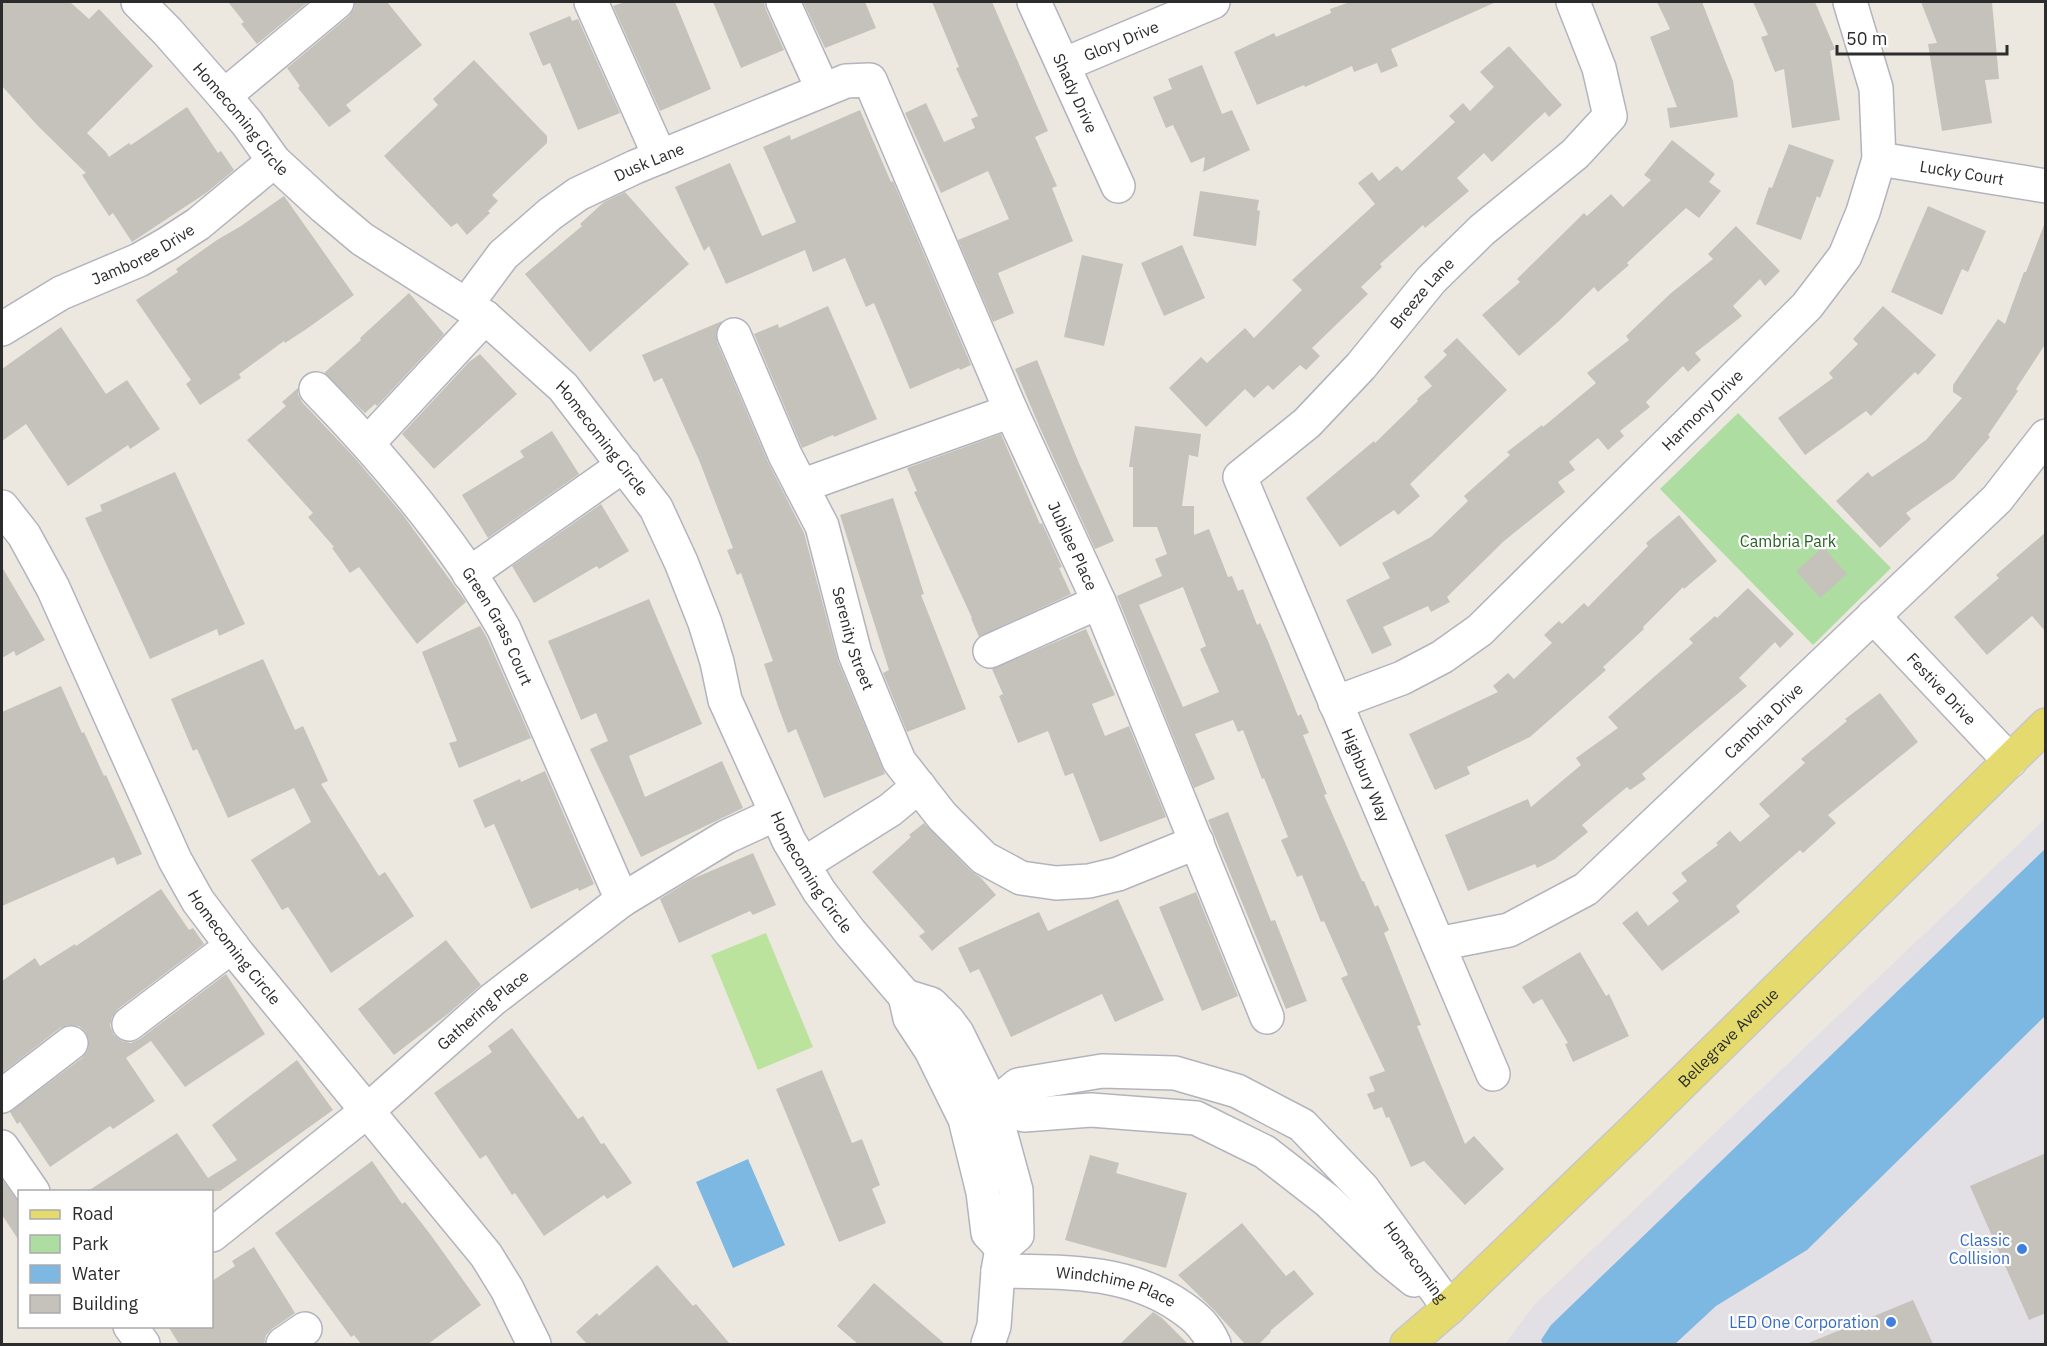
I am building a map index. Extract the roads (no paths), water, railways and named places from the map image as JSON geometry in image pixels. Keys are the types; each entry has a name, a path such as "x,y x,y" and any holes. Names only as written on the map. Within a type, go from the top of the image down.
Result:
{"main road":[{"name":"Bellegrave Avenue","path":"1407,1344 1449,1308 1634,1130 2046,724"}],"street":[{"name":"Homecoming Circle","path":"138,2 167,31 224,96 274,161 362,239 476,311 563,387 656,508 681,562 705,623 717,662 725,700 789,841 819,891 850,932 905,996 909,1018 931,1050 965,1119 983,1192 988,1233 1000,1259 994,1326 988,1344"},
{"path":"224,96 337,2"},
{"path":"591,2 660,157"},
{"path":"783,2 823,90"},
{"name":"Shady Drive","path":"1034,2 1118,186"},
{"name":"Glory Drive","path":"1063,65 1213,2"},
{"name":"Breeze Lane","path":"1240,477 1307,423 1361,366 1431,280 1482,230 1575,154 1610,116 1599,68 1573,2"},
{"name":"Harmony Drive","path":"1335,703 1402,678 1442,657 1480,630 1807,306 1845,256 1863,212 1879,159 1876,88 1850,2"},
{"name":"Dusk Lane","path":"368,443 476,311 503,255 550,214 578,194 660,157 846,81 870,80"},
{"name":"Jubilee Place","path":"870,80 1011,411 1099,602 1267,1017"},
{"name":"Lucky Court","path":"1879,159 2046,186"},
{"name":"Jamboree Drive","path":"2,329 61,293 139,260 167,244 198,224 274,161"},
{"name":"Serenity Street","path":"734,335 785,455 822,526 855,654 899,761 942,816 984,858 1021,878 1056,883 1089,881 1118,874 1197,842"},
{"name":"Green Grass Court","path":"316,389 368,443 400,481 487,598 504,629 622,900"},
{"path":"801,486 1011,411"},
{"name":"Cambria Drive","path":"1438,944 1509,930 1586,889 1997,500 2046,436"},
{"path":"469,574 624,465"},
{"name":"Highbury Way","path":"1240,477 1493,1074"},
{"name":"Homecoming Circle","path":"2,507 24,535 53,588 175,860 198,901 232,946 486,1255 507,1289 534,1344"},
{"path":"990,651 1099,602"},
{"name":"Festive Drive","path":"1874,616 2010,761"},
{"path":"804,864 890,810 919,786"},
{"name":"Gathering Place","path":"213,1234 367,1111 492,1000 622,900 726,837 776,814"},
{"path":"129,1024 232,946"},
{"name":"Homecoming Circle","path":"905,996 931,1004 948,1021 957,1033 993,1106 1016,1190 1017,1235 1000,1259"},
{"path":"2,1096 71,1043"},
{"name":"Homecoming","path":"993,1106 1018,1085 1102,1071 1175,1073 1237,1091 1302,1125 1363,1189 1449,1308"},
{"path":"1200,1120 1213,1084"},
{"name":"Homecoming","path":"993,1106 1024,1115 1091,1110 1196,1118 1264,1152 1328,1202 1387,1258 1449,1308"},
{"path":"2,1147 32,1190"},
{"name":"Windchime Place","path":"1000,1259 1118,1278 1164,1295 1199,1320 1214,1344"},
{"path":"131,1328 143,1344"}],"water":[{"path":"2045,849 2045,1016 1807,1250 1716,1306 1675,1344 1543,1344 1541,1340 1551,1325"},
{"path":"748,1159 785,1245 733,1268 696,1182"}],"place":[{"name":"Classic Collision","path":"2022,1249"},
{"name":"LED One Corporation","path":"1891,1322"}],"park label":[{"name":"Cambria Park","path":"1788,541"}]}
